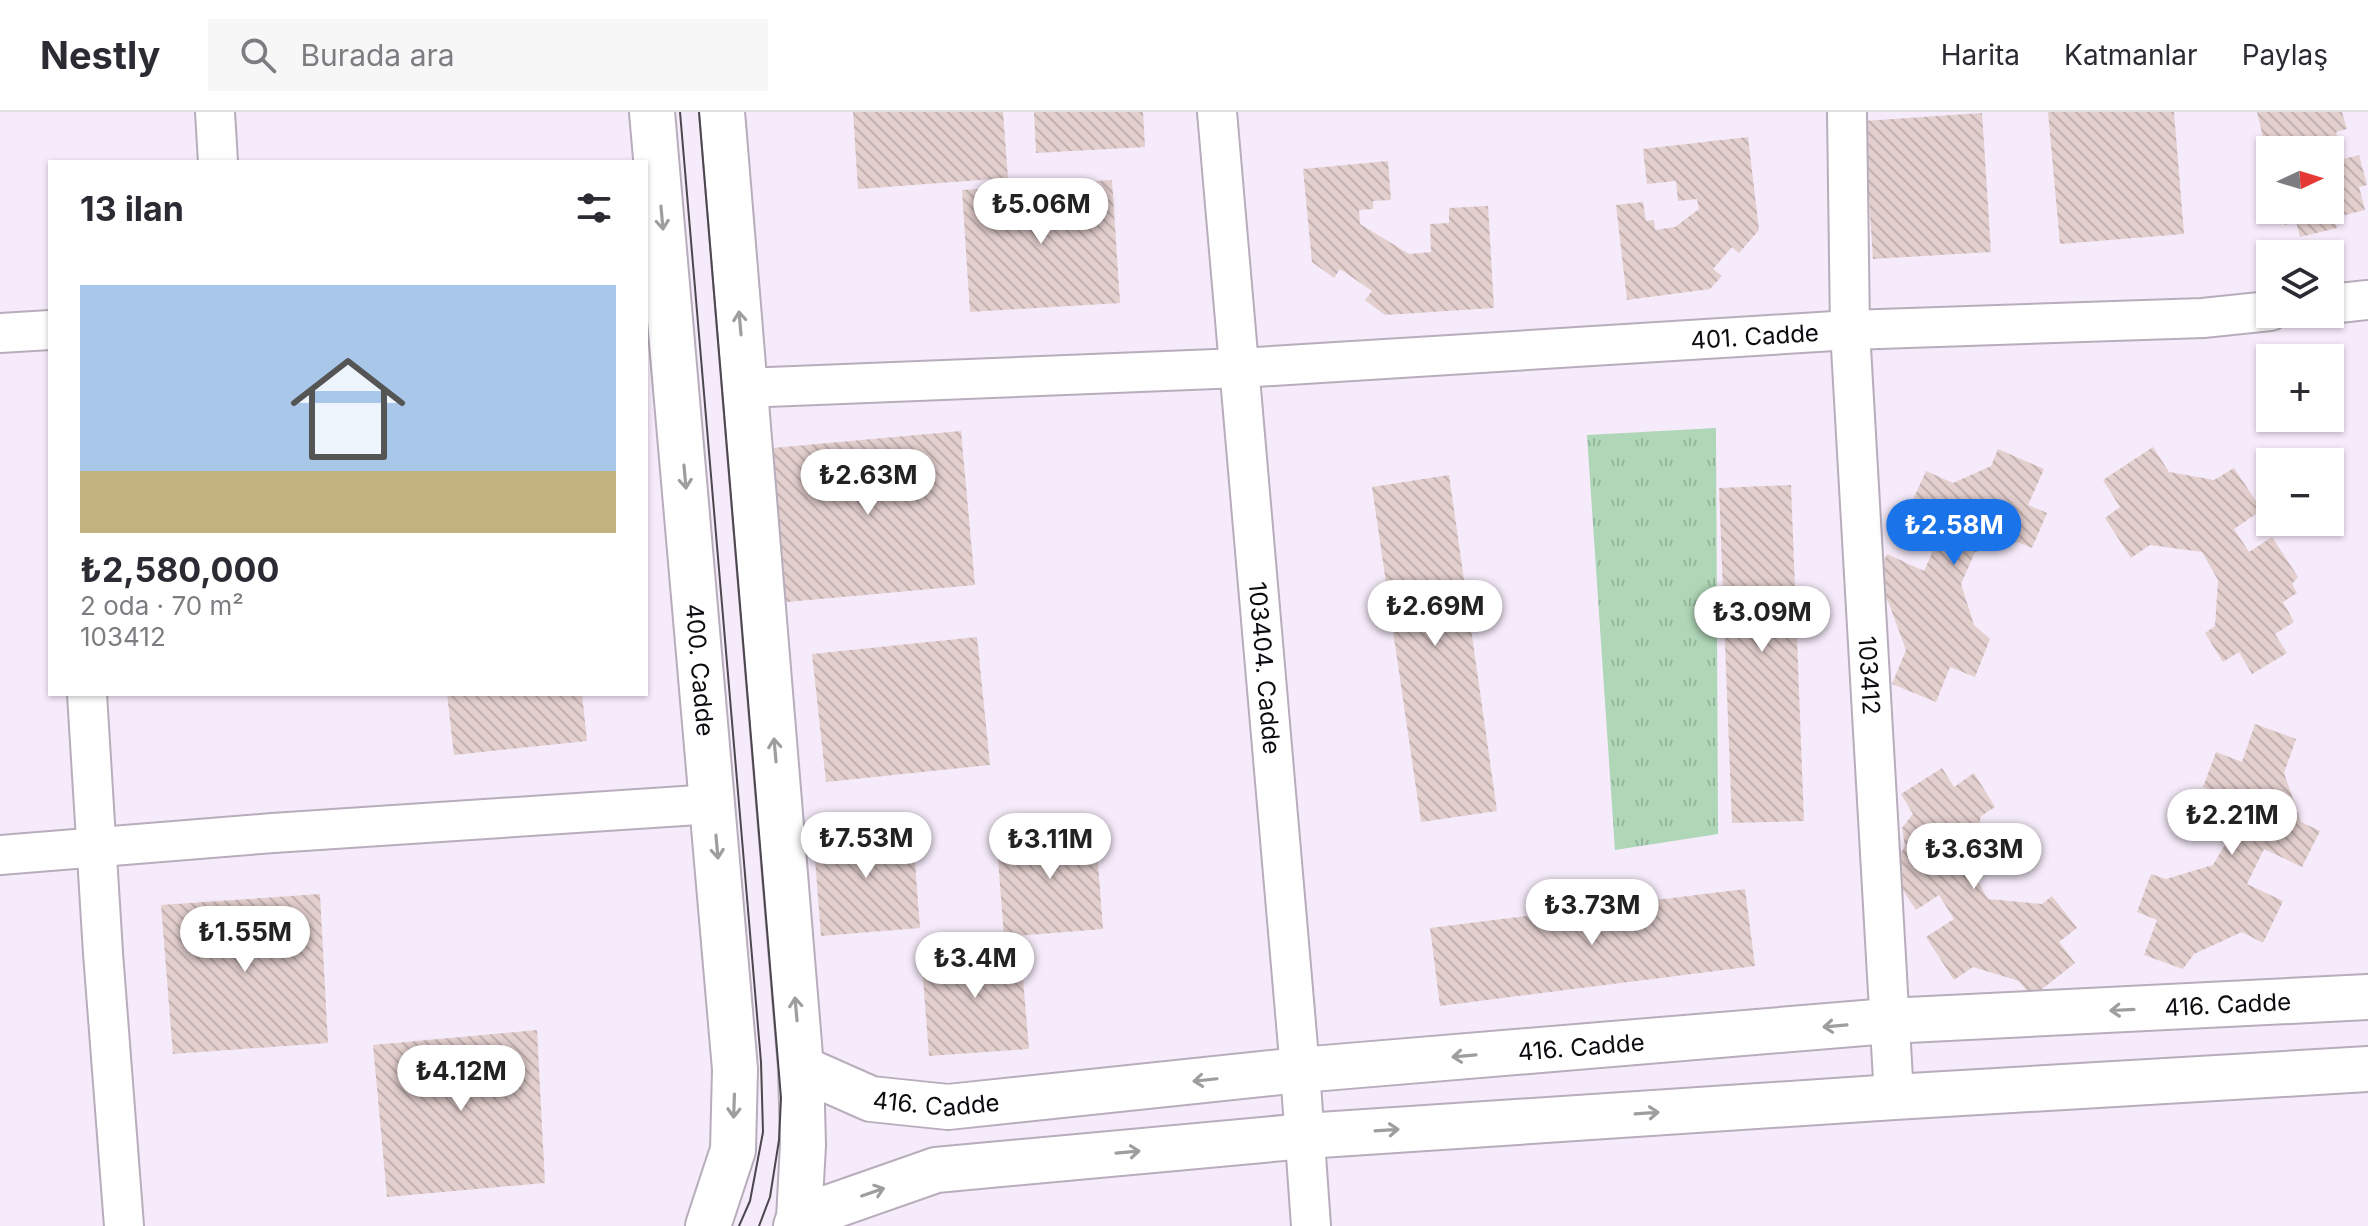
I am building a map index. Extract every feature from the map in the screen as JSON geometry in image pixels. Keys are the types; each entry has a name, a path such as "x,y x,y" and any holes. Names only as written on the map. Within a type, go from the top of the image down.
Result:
{"street":[{"path":"215,112 218,160"},
{"name":"400. Cadde","path":"652,112 652,164 735,1069 733,1150 708,1226"},
{"path":"722,112 801,1068 803,1145 798,1222 936,1170 1305,1136 2368,1069"},
{"name":"103404. Cadde","path":"1217,112 1311,1226"},
{"name":"103412","path":"1847,112 1850,330 1894,1097"},
{"path":"2344,303 2368,300"},
{"name":"401. Cadde","path":"746,388 1240,368 1850,330 2203,318 2256,312"},
{"path":"0,333 48,330"},
{"path":"87,696 124,1226"},
{"path":"0,855 713,804"},
{"name":"416. Cadde","path":"801,1068 871,1099 948,1107 1300,1070 1888,1021 2368,997"}],"green space":[{"path":"1716,428 1718,834 1615,850 1587,435"}],"building":[{"path":"853,112 1003,112 1008,178 858,189"},
{"path":"1034,112 1143,112 1145,147 1036,153"},
{"path":"2048,112 2174,112 2184,234 2060,244"},
{"path":"2257,112 2342,112 2347,129 2336,132 2337,136 2263,136"},
{"path":"1982,113 1991,252 1873,259 1864,121"},
{"path":"1748,137 1759,230 1739,253 1732,247 1713,269 1722,276 1710,289 1627,300 1616,205 1643,202 1646,221 1654,220 1655,230 1675,227 1699,209 1697,199 1678,201 1676,181 1647,184 1643,149"},
{"path":"2359,155 2367,185 2359,187 2365,210 2344,215 2344,159"},
{"path":"1388,161 1391,200 1373,201 1373,209 1359,210 1360,224 1409,254 1431,252 1430,224 1449,223 1449,208 1488,206 1494,308 1385,315 1365,300 1372,291 1340,269 1334,278 1312,262 1303,169"},
{"path":"1112,180 1120,303 970,312 962,190"},
{"path":"2297,224 2336,224 2337,228 2300,237"},
{"path":"961,431 975,585 776,603 762,449"},
{"path":"2153,447 2169,472 2214,480 2234,468 2256,501 2256,514 2234,529 2249,552 2272,537 2298,577 2292,584 2297,593 2283,602 2294,622 2275,634 2287,653 2252,674 2239,652 2223,662 2205,633 2215,626 2218,580 2202,552 2150,545 2131,558 2105,518 2120,507 2103,480"},
{"path":"1998,449 2044,469 2028,505 2047,513 2032,548 2018,542 1975,552 1961,584 1974,625 1990,639 1975,677 1950,667 1936,702 1892,684 1906,650 1888,601 1869,592 1887,554 1924,571 1938,540 1902,524 1926,471 1953,483 1991,466"},
{"path":"1449,475 1497,811 1421,822 1372,487"},
{"path":"1791,485 1804,821 1732,823 1719,488"},
{"path":"977,637 990,765 826,782 812,654"},
{"path":"447,696 582,696 587,741 454,755"},
{"path":"2255,724 2296,739 2284,773 2301,822 2320,831 2302,867 2264,849 2247,884 2283,901 2263,943 2242,932 2194,954 2183,969 2144,955 2157,920 2137,912 2151,874 2166,879 2213,865 2233,831 2215,791 2203,787 2216,752 2242,762"},
{"path":"1942,768 1954,787 1974,773 1995,807 1981,816 1970,868 1988,899 2042,904 2052,896 2077,928 2059,942 2075,963 2032,997 2019,981 1973,967 1954,980 1926,937 1954,919 1939,895 1916,910 1890,871 1905,846 1902,828 1913,814 1901,794"},
{"path":"912,824 920,928 821,936 813,832"},
{"path":"1095,825 1103,929 1004,937 996,833"},
{"path":"1745,889 1755,966 1440,1006 1430,928"},
{"path":"320,894 328,1043 173,1054 161,905"},
{"path":"1020,944 1029,1049 929,1056 921,952"},
{"path":"537,1030 545,1183 387,1197 373,1045"}],"tram line":[{"path":"680,112 761,1062 763,1132 750,1201 739,1226"},
{"path":"699,112 781,1098 779,1140 770,1197 759,1226"}]}
